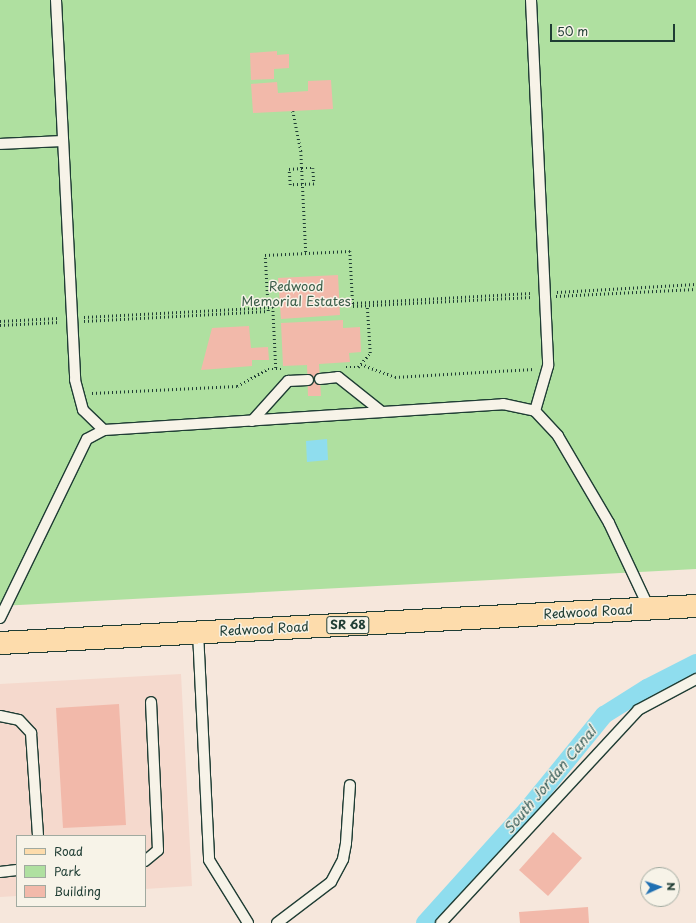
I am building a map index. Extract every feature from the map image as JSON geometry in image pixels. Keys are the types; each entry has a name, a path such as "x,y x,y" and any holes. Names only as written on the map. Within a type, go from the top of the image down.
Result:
{"main road":[{"name":"Redwood Road","path":"0,643 696,606"}],"lane":[{"path":"56,0 75,380 83,410 104,430"},
{"path":"531,0 548,368 535,411"},
{"path":"0,144 63,141"},
{"path":"320,379 338,377 382,412"},
{"path":"252,421 288,381 308,380"},
{"path":"0,618 87,439 104,430 503,404 535,411 558,436 609,523 649,608"},
{"path":"198,632 209,860 248,923"},
{"path":"441,923 638,710 696,678"},
{"path":"146,860 158,850 151,702"},
{"path":"0,716 19,720 31,733 38,835"},
{"path":"276,923 331,882 342,859 346,843 350,785"},
{"path":"0,872 16,870"}],"path":[{"path":"293,111 302,151 306,253"},
{"path":"302,168 313,168 314,184 290,185 289,169 302,168"},
{"path":"0,325 268,310 265,255 350,250 353,306 545,294 696,284 696,289 545,294 353,303"},
{"path":"342,367 358,367 370,353 367,305"},
{"path":"268,307 273,307 276,369"},
{"path":"0,321 72,320"},
{"path":"361,364 395,377 548,368"},
{"path":"79,394 237,386 268,369 292,368"}],"shaded area":[{"path":"181,674 192,886 146,889 146,835 16,835 16,896 0,897 0,684"}],"green space":[{"name":"Redwood Memorial Estates","path":"0,0 696,0 696,569 0,606"}],"water":[{"path":"327,439 328,460 307,462 306,441"}],"building":[{"path":"277,51 277,55 289,54 289,68 274,69 274,79 251,80 250,53"},
{"path":"331,80 333,109 253,113 251,84 277,82 278,93 308,91 308,81"},
{"path":"338,275 340,315 281,319 278,278"},
{"path":"343,320 343,328 360,327 361,352 349,353 350,362 319,364 321,396 308,396 307,365 283,366 281,323"},
{"path":"249,326 251,348 268,347 269,360 252,360 252,366 201,370 212,328"},
{"path":"119,704 126,825 63,828 56,708"},
{"path":"553,832 582,858 548,896 519,870"},
{"path":"588,907 589,923 520,923 519,912"}],"waterway":[{"name":"South Jordan Canal","path":"425,923 526,811 604,715 647,688 696,663"}]}
